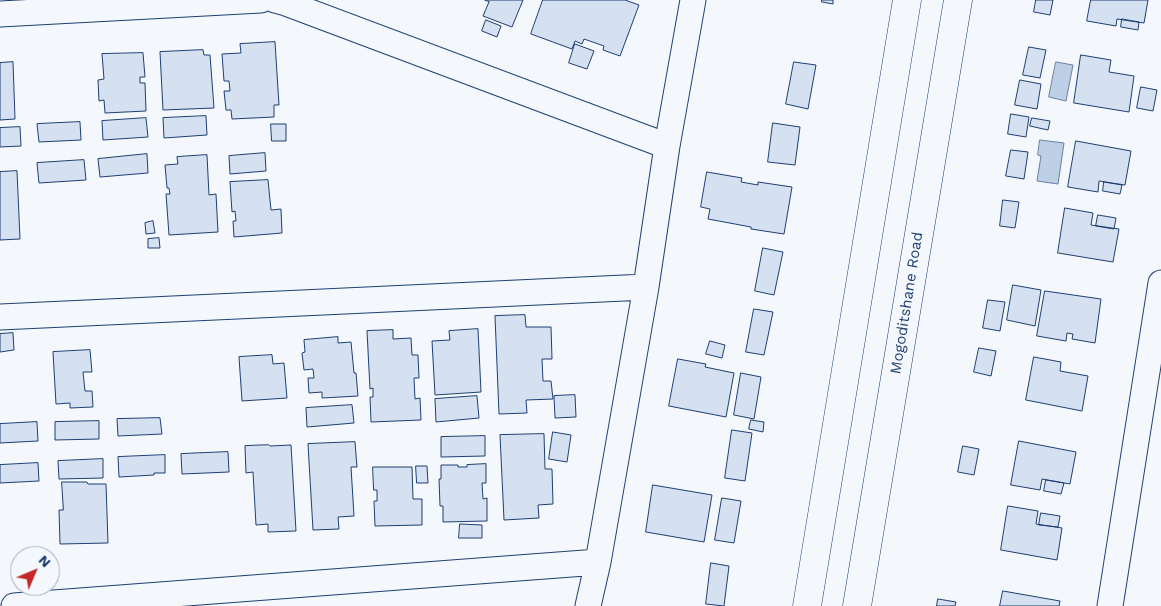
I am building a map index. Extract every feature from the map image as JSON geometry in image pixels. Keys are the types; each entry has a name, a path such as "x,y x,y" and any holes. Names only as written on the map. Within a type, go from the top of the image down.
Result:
{"main road":[{"path":"807,606 907,0"},
{"name":"Mogoditshane Road","path":"857,606 958,0"}],"street":[{"path":"0,14 260,0"},
{"path":"275,0 667,146"},
{"path":"588,606 598,562 646,287 667,146 693,0"},
{"path":"1110,606 1161,284"},
{"path":"0,317 646,287"},
{"path":"14,606 598,562"}],"water":[{"path":"1056,62 1073,65 1066,101 1049,97"},
{"path":"1040,140 1064,143 1058,184 1037,181 1041,156 1038,155"}],"building":[{"path":"485,0 523,0 512,27 483,16 489,2"},
{"path":"543,0 625,0 639,5 620,56 603,50 604,46 584,39 582,44 575,41 572,49 531,34"},
{"path":"822,0 833,0 833,4 822,2"},
{"path":"1036,0 1053,0 1050,15 1034,12"},
{"path":"1091,0 1148,0 1144,23 1117,19 1116,26 1087,21"},
{"path":"1122,19 1139,22 1138,30 1121,27"},
{"path":"486,20 501,26 497,37 482,31"},
{"path":"275,42 279,105 274,105 274,117 232,119 231,110 226,110 224,91 230,91 229,81 224,81 222,54 241,53 240,44"},
{"path":"575,44 594,51 587,69 569,63"},
{"path":"1029,47 1046,50 1040,78 1023,75"},
{"path":"203,50 204,55 210,55 214,108 163,110 160,52"},
{"path":"143,53 145,77 140,77 140,83 145,83 146,111 105,113 104,100 99,101 98,80 104,79 102,54"},
{"path":"1081,55 1111,60 1109,72 1134,76 1129,112 1074,103"},
{"path":"13,62 15,119 0,120 0,63"},
{"path":"794,62 816,65 808,109 786,104"},
{"path":"1020,80 1041,84 1037,109 1015,105"},
{"path":"1141,87 1157,90 1153,111 1137,108"},
{"path":"1011,114 1029,117 1026,137 1008,134"},
{"path":"206,116 207,135 164,138 163,118"},
{"path":"146,118 148,137 103,140 102,121"},
{"path":"1032,118 1050,121 1048,130 1030,126"},
{"path":"80,122 81,140 39,142 37,124"},
{"path":"773,123 800,127 795,165 768,162"},
{"path":"271,124 286,124 286,141 272,141"},
{"path":"20,127 21,146 0,147 0,128"},
{"path":"1076,141 1131,151 1125,185 1099,181 1098,192 1068,187"},
{"path":"1011,150 1028,152 1024,179 1006,176"},
{"path":"265,153 266,171 230,174 229,156"},
{"path":"147,154 148,173 100,177 98,159"},
{"path":"207,155 209,195 216,194 218,232 169,235 166,194 170,194 169,188 167,188 165,165 178,164 177,157"},
{"path":"84,160 86,180 39,183 37,163"},
{"path":"17,171 20,239 0,240 0,172"},
{"path":"707,172 742,178 741,182 758,185 758,182 792,187 784,234 708,219 710,209 701,207"},
{"path":"268,180 271,210 281,209 282,233 234,237 233,221 236,221 235,211 232,212 230,182"},
{"path":"1104,182 1122,185 1120,194 1103,191"},
{"path":"1003,200 1019,202 1015,228 1000,226"},
{"path":"1065,208 1093,213 1091,225 1119,229 1113,262 1058,253"},
{"path":"1098,215 1116,218 1114,229 1096,226"},
{"path":"153,221 155,233 146,234 145,223"},
{"path":"159,238 160,248 148,248 148,239"},
{"path":"763,248 783,252 774,295 755,291"},
{"path":"1013,285 1041,290 1035,326 1007,320"},
{"path":"1045,291 1101,299 1095,343 1072,339 1073,334 1067,333 1066,341 1037,336"},
{"path":"988,300 1005,302 1000,331 983,328"},
{"path":"754,309 773,312 764,355 746,352"},
{"path":"525,315 526,327 551,327 552,359 542,359 543,381 551,381 553,399 526,400 527,413 499,414 495,316"},
{"path":"478,329 481,392 435,395 432,341 450,340 449,331"},
{"path":"393,330 393,339 411,338 412,355 418,355 419,378 414,378 415,399 420,398 421,420 371,422 370,397 373,397 373,388 370,389 367,331"},
{"path":"13,333 14,350 0,352 0,334"},
{"path":"338,337 338,343 351,342 358,396 322,398 322,392 309,393 308,378 314,378 313,369 304,370 302,353 305,352 304,340"},
{"path":"710,341 725,345 722,358 706,354"},
{"path":"979,348 996,351 991,376 974,372"},
{"path":"90,350 92,372 83,372 85,391 92,391 93,407 70,408 70,403 56,404 53,352"},
{"path":"272,355 273,364 284,363 287,398 242,401 239,357"},
{"path":"1034,357 1061,362 1060,371 1088,376 1082,411 1026,400"},
{"path":"678,359 706,364 705,367 734,373 726,417 669,406"},
{"path":"741,373 761,377 754,419 734,415"},
{"path":"575,395 576,417 555,418 554,396"},
{"path":"477,396 479,418 436,422 435,399"},
{"path":"352,405 354,423 307,427 306,408"},
{"path":"160,418 162,434 118,436 117,419"},
{"path":"751,420 764,422 763,432 749,429"},
{"path":"99,421 99,439 55,440 55,422"},
{"path":"37,422 38,441 0,443 0,424"},
{"path":"732,430 752,433 745,481 725,478"},
{"path":"553,432 571,435 567,462 549,459"},
{"path":"544,434 545,469 552,469 553,504 538,505 539,518 504,520 500,435"},
{"path":"485,436 485,456 441,457 441,437"},
{"path":"1019,441 1076,452 1070,484 1042,479 1040,490 1011,485"},
{"path":"355,442 357,467 351,467 354,516 338,517 339,529 313,530 308,444"},
{"path":"291,445 296,531 268,532 268,524 256,525 253,472 246,473 245,446"},
{"path":"963,446 979,449 974,475 958,472"},
{"path":"228,452 229,472 182,474 181,454"},
{"path":"165,455 165,473 119,477 118,457"},
{"path":"103,459 103,478 59,479 58,461"},
{"path":"38,463 39,481 0,483 0,465"},
{"path":"486,464 486,483 482,483 483,499 487,498 487,521 443,522 443,506 440,506 439,479 441,479 441,465 467,467 467,465"},
{"path":"416,466 427,466 428,483 417,483"},
{"path":"373,467 412,467 413,499 422,499 422,525 375,526 374,501 377,501 377,490 374,490"},
{"path":"1046,480 1064,483 1061,494 1044,491"},
{"path":"62,482 106,484 108,543 60,544 59,510 63,510"},
{"path":"653,485 712,495 704,542 646,532"},
{"path":"722,498 741,501 734,543 715,540"},
{"path":"1008,506 1038,511 1036,524 1062,528 1057,560 1001,550"},
{"path":"1041,513 1060,516 1058,527 1039,525"},
{"path":"460,524 482,525 482,538 459,538"},
{"path":"711,563 729,566 724,606 706,604"},
{"path":"1003,591 1060,601 1059,606 1000,606"},
{"path":"938,599 956,602 955,606 937,606"}]}
